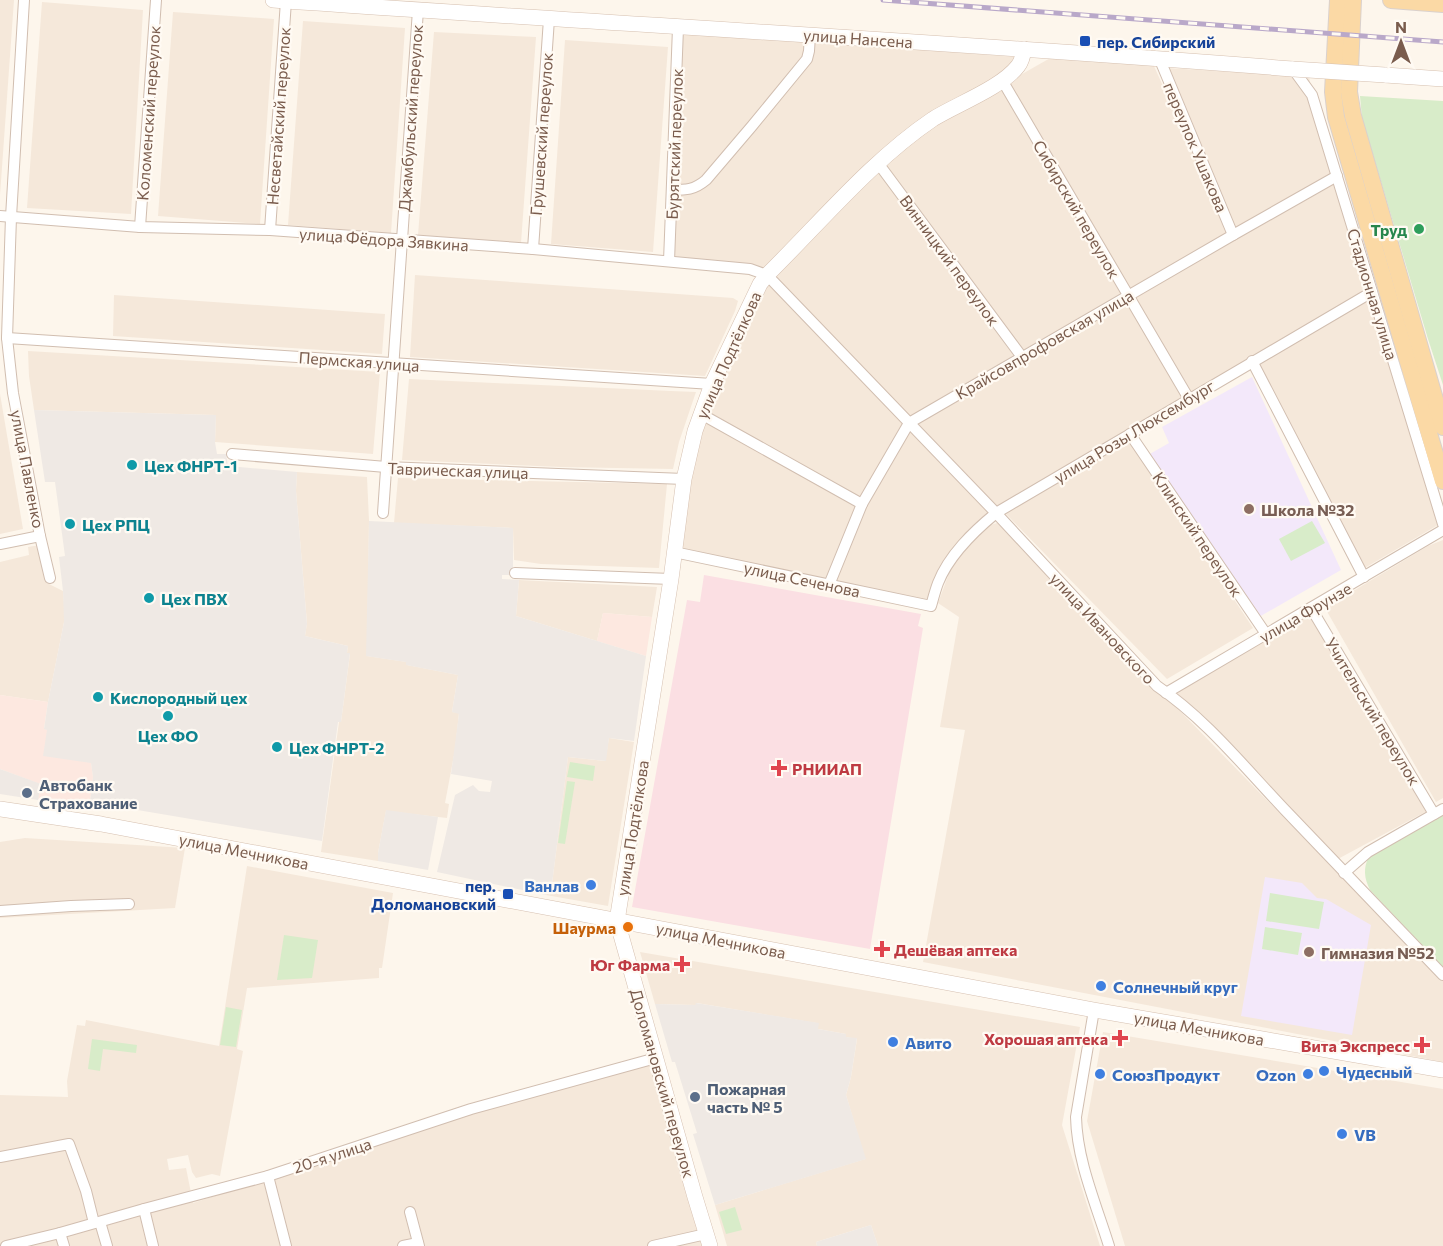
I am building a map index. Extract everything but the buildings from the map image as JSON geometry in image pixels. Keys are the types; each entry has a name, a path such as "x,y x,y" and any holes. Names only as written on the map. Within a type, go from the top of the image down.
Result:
{"main road":[{"name":"улица Нансена","path":"280,0 1443,79"},
{"path":"1338,0 1341,92"},
{"path":"1341,92 1353,0"},
{"path":"1391,0 1443,4"},
{"name":"улица Подтёлкова","path":"617,921 671,579 684,479 694,431 712,384 760,284 767,275 878,163 933,119 1002,80 1023,58 1024,49"},
{"name":"Стадионная улица","path":"1341,92 1353,116 1443,427"},
{"name":"Стадионная улица","path":"1341,92 1336,117 1343,144 1443,481"},
{"name":"улица Мечникова","path":"0,809 101,824 1094,1010 1443,1070"},
{"name":"Доломановский переулок","path":"617,921 708,1240"}],"street":[{"name":"улица Павленко","path":"24,0 6,216 7,338 13,393 40,536 51,578"},
{"name":"Коломенский переулок","path":"140,227 156,0"},
{"name":"Несветайский переулок","path":"270,230 280,0"},
{"name":"Джамбульский переулок","path":"383,513 418,10"},
{"name":"Грушевский переулок","path":"533,249 549,19"},
{"name":"Бурятский переулок","path":"669,261 678,28"},
{"path":"672,190 688,190 698,187 706,180 807,59 810,35"},
{"name":"переулок Ушакова","path":"1160,60 1233,234"},
{"name":"Стадионная улица","path":"1293,69 1312,95 1443,524"},
{"name":"Сибирский переулок","path":"1002,80 1189,399"},
{"name":"Винницкий переулок","path":"878,163 1022,357"},
{"name":"Крайсовпрофовская улица","path":"829,585 862,504 909,423 1337,176"},
{"name":"улица Фёдора Зявкина","path":"6,216 140,227 270,230 533,249 750,269 767,275"},
{"name":"улица Ивановского","path":"767,275 996,513 1156,686 1211,732 1443,975"},
{"name":"улица Розы Люксембург","path":"931,606 938,582 953,557 967,539 996,513 1372,292"},
{"name":"Пермская улица","path":"7,338 712,384"},
{"path":"1252,361 1364,577"},
{"path":"701,414 862,504"},
{"name":"Клинский переулок","path":"1130,434 1266,634"},
{"name":"Таврическая улица","path":"232,454 386,467 684,479"},
{"name":"улица Фрунзе","path":"1166,693 1443,530"},
{"path":"0,544 40,536"},
{"name":"улица Сеченова","path":"674,552 931,606"},
{"path":"515,573 671,579"},
{"name":"Учительский переулок","path":"1311,608 1439,812"},
{"path":"1344,873 1368,852 1439,812"},
{"path":"0,911 129,904"},
{"path":"1094,1010 1076,1128 1081,1157 1109,1246"},
{"name":"20-я улица","path":"6,1246 268,1176 471,1110 656,1058"},
{"path":"0,1157 69,1144 107,1246"},
{"path":"268,1176 286,1246"},
{"path":"144,1209 153,1246"},
{"path":"404,1246 418,1244 410,1212"},
{"path":"60,1233 64,1246"},
{"path":"653,1246 708,1240"}],"shaded area":[{"path":"0,0 14,0 0,195"},
{"path":"42,2 143,10 131,214 27,208"},
{"path":"173,12 274,19 260,224 158,216"},
{"path":"303,21 405,28 391,233 288,225"},
{"path":"680,30 1028,58 932,117 766,270 666,264"},
{"path":"434,32 536,37 521,243 418,235"},
{"path":"565,40 668,47 653,252 551,244"},
{"path":"1052,57 1154,66 1229,234 1130,292 1008,82"},
{"path":"1166,68 1309,76 1313,100 1336,172 1235,229"},
{"path":"1000,85 1124,295 1023,353 884,163 937,124"},
{"path":"877,168 1017,356 911,417 773,277"},
{"path":"1340,181 1374,285 1192,393 1135,296"},
{"path":"415,275 733,298 738,301 705,376 410,357"},
{"path":"767,281 906,424 860,499 704,413"},
{"path":"1376,293 1443,522 1363,569 1258,363"},
{"path":"114,295 385,314 382,354 113,336"},
{"path":"1126,299 1184,399 996,507 917,423"},
{"path":"28,351 380,372 373,454 215,442 216,415 34,410"},
{"name":"Школа №32","path":"1252,377 1341,570 1259,617 1148,455 1169,443 1162,427"},
{"path":"409,379 696,392 679,442 673,469 402,460"},
{"path":"0,394 23,529 0,534"},
{"path":"34,410 216,415 217,454 226,454 228,466 297,472 296,491 307,624 305,636 348,646 347,653 350,653 322,841 90,802 93,777 91,763 43,756 48,702 64,622 59,557 65,556 55,482 45,482"},
{"path":"703,419 858,505 827,583 679,550 688,480"},
{"path":"910,429 992,513 965,538 929,603 833,583 865,505"},
{"path":"1128,439 1253,628 1167,679 1004,512"},
{"path":"297,472 367,477 369,521 367,656 407,662 407,665 458,675 452,712 459,713 445,803 449,804 447,818 386,811 378,861 321,852 350,654 347,653 348,646 305,636 307,623 296,491"},
{"path":"398,478 667,484 659,568 541,564 514,560 513,528 394,523"},
{"path":"369,521 513,528 513,567 511,575 502,575 502,579 519,580 516,616 646,656 634,741 609,738 606,761 568,757 552,884 548,884 546,895 437,872 455,795 473,785 479,791 490,792 492,781 451,774 459,714 452,712 458,675 406,665 406,662 366,656"},
{"path":"997,523 1443,981 1443,1062 923,962 965,730 940,727 959,617 938,603 951,568 968,541 984,527"},
{"path":"1443,540 1443,798 1436,802 1325,608 1428,546"},
{"path":"40,545 49,584 63,591 64,603 64,622 48,702 0,695 0,562 29,555 28,547"},
{"name":"РНИИАП","path":"704,575 921,614 918,626 923,628 870,949 632,907 687,600 700,602"},
{"path":"519,580 657,587 652,617 603,613 597,641 516,616"},
{"path":"603,613 652,617 646,656 597,641"},
{"path":"1310,613 1427,811 1336,860 1176,693"},
{"path":"0,695 48,702 44,728 91,763 93,777 89,809 38,800 40,784 0,769"},
{"path":"609,738 634,742 608,906 546,895 548,883 552,884 568,757 605,761"},
{"path":"0,769 41,784 38,800 0,794"},
{"path":"386,810 438,817 428,870 378,861"},
{"path":"25,838 185,848 175,908 0,918 0,842"},
{"path":"247,866 393,893 382,968 379,968 379,978 247,988 237,1049 243,1051 220,1176 212,1174 196,1178 192,1172 188,1155 167,1159 169,1170 186,1168 193,1203 469,1114 650,1063 707,1246 0,1246 0,1095 68,1097 67,1081 77,1025 85,1026 86,1020 219,1046"},
{"name":"Гимназия №52","path":"1265,877 1302,883 1317,898 1326,899 1371,925 1352,1035 1241,1016"},
{"path":"640,952 1080,1027 1062,1125 1100,1246 878,1246 871,1225 816,1242 817,1246 727,1246 715,1205 865,1159 846,1095 857,1039 846,1037 846,1034 818,1029 816,1023 697,1003 696,1005 655,1004"},
{"path":"696,1003 819,1023 818,1029 857,1038 846,1095 866,1159 715,1205 693,1134 697,1133 655,1004 695,1005"},
{"path":"1103,1032 1443,1089 1443,1246 1125,1246 1087,1121"},
{"path":"871,1225 878,1246 817,1246 816,1242"}],"green space":[{"name":"Труд","path":"1360,96 1443,101 1443,385 1362,118"},
{"path":"1312,521 1325,543 1291,561 1279,539"},
{"path":"570,762 595,766 593,781 567,777"},
{"path":"567,781 575,782 565,844 558,843"},
{"path":"1443,813 1443,967 1370,890 1365,873 1369,856"},
{"path":"1270,893 1324,902 1319,929 1266,921"},
{"path":"1265,927 1302,933 1298,955 1262,949"},
{"path":"284,935 318,940 312,978 277,980"},
{"path":"226,1007 242,1010 236,1047 220,1045"},
{"path":"92,1039 137,1045 136,1053 103,1049 100,1071 88,1069"},
{"path":"735,1207 742,1230 726,1234 719,1212"}],"railway":[{"path":"883,0 1443,42"}],"place":[{"name":"пер. Сибирский","path":"1085,41"},
{"name":"Труд","path":"1419,229"},
{"name":"Цех ФНРТ-1","path":"132,465"},
{"name":"Школа №32","path":"1249,509"},
{"name":"Цех РПЦ","path":"70,524"},
{"name":"Цех ПВХ","path":"149,598"},
{"name":"Кислородный цех","path":"98,697"},
{"name":"Цех ФО","path":"168,716"},
{"name":"Цех ФНРТ-2","path":"277,747"},
{"name":"РНИИАП","path":"779,768"},
{"name":"Автобанк Страхование","path":"27,793"},
{"name":"Ванлав","path":"591,885"},
{"name":"пер. Доломановский","path":"508,894"},
{"name":"Шаурма","path":"628,927"},
{"name":"Дешёвая аптека","path":"882,949"},
{"name":"Гимназия №52","path":"1309,952"},
{"name":"Юг Фарма","path":"682,964"},
{"name":"Солнечный круг","path":"1101,986"},
{"name":"Хорошая аптека","path":"1120,1038"},
{"name":"Авито","path":"893,1042"},
{"name":"Вита Экспресс","path":"1422,1045"},
{"name":"Чудесный","path":"1324,1071"},
{"name":"СоюзПродукт","path":"1100,1074"},
{"name":"Ozon","path":"1308,1074"},
{"name":"Пожарная часть № 5","path":"695,1097"},
{"name":"VB","path":"1342,1134"}]}
